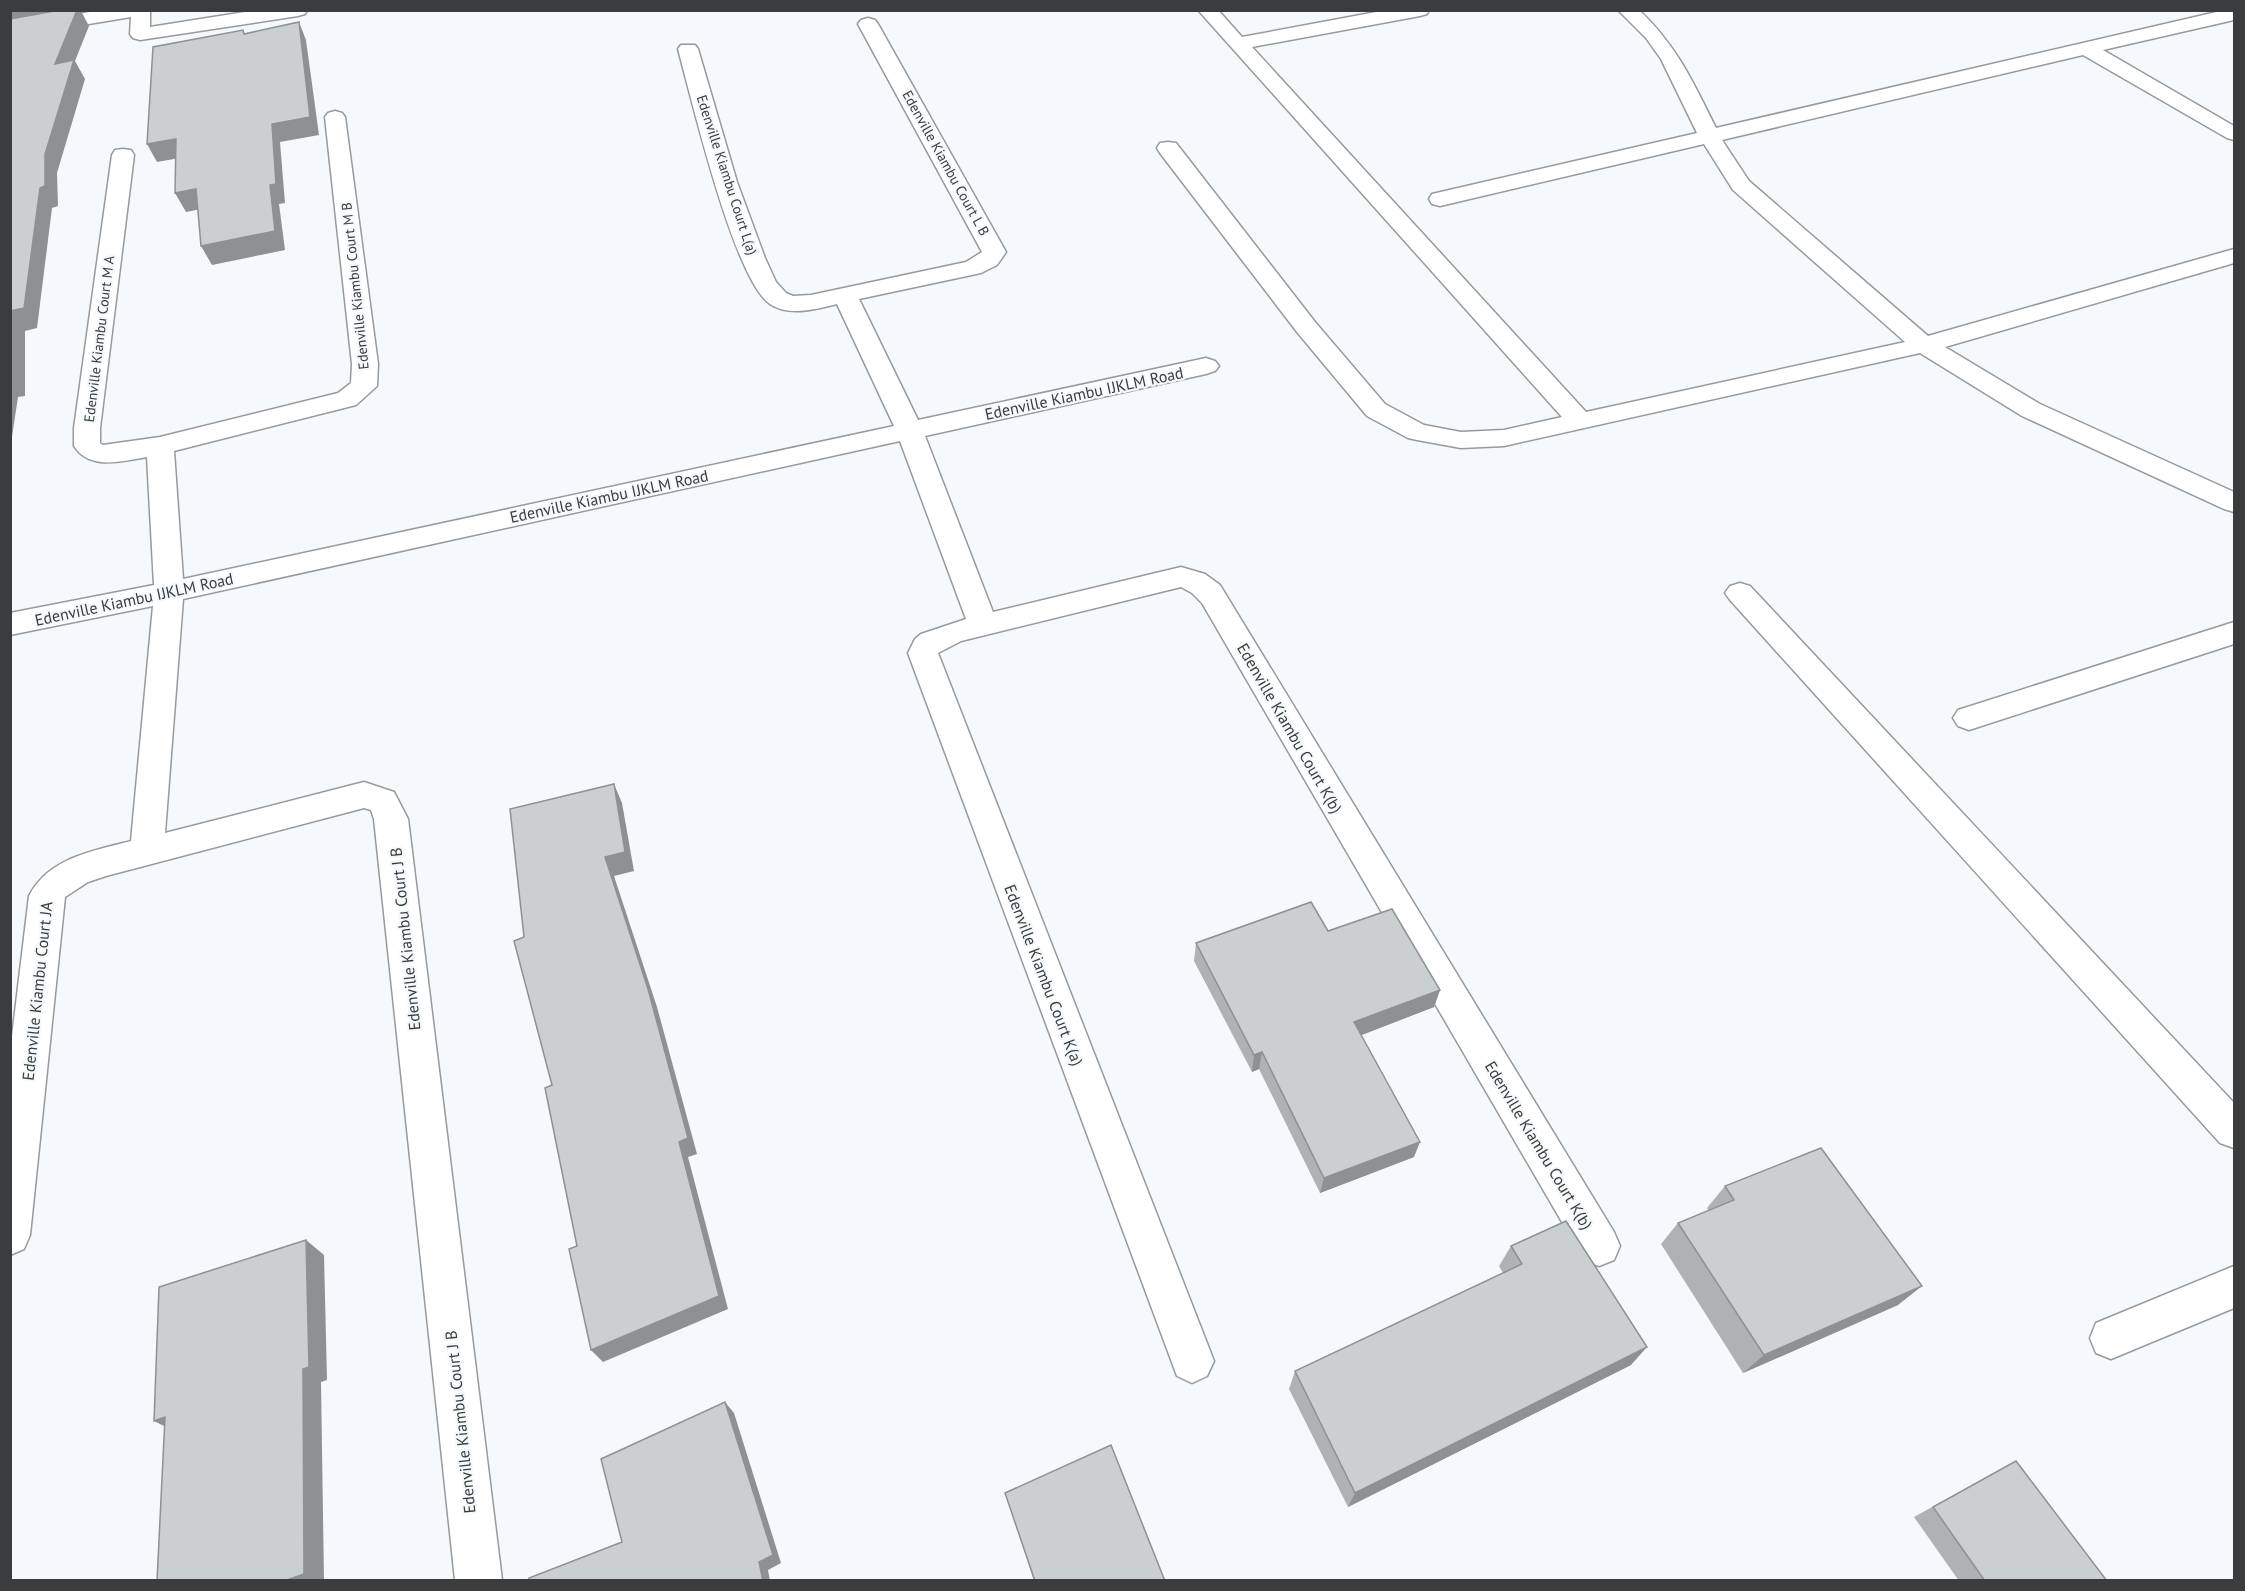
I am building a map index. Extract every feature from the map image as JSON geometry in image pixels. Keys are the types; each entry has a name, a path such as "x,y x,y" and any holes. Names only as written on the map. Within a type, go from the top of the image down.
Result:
{"street":[{"path":"10,31 141,11 140,34 298,10"},
{"path":"1208,10 1581,422"},
{"path":"1238,44 1420,10"},
{"path":"1627,10 1653,34 1671,59 1709,136 1741,185 1924,345 2031,410 2235,503"},
{"path":"1440,199 2235,14"},
{"name":"Edenville Kiambu Court L B","path":"844,295 973,268 989,260 994,252 868,24"},
{"name":"Edenville Kiambu Court L(a)","path":"688,49 747,247 766,287 776,298 802,303 844,295"},
{"path":"2086,49 2235,134"},
{"name":"Edenville Kiambu Court M B","path":"160,446 347,399 364,386 365,364 335,117"},
{"path":"1168,148 1306,327 1376,410 1417,432 1461,440 1504,438 1924,345 2235,256"},
{"name":"Edenville Kiambu Court M A","path":"123,155 87,429 87,446 98,454 120,453 160,446"},
{"path":"844,295 910,431 983,626"},
{"name":"Edenville Kiambu IJKLM Road","path":"10,624 169,592 1206,366"},
{"path":"147,851 169,592 160,446"},
{"name":"Edenville Kiambu Court K(b)","path":"983,626 1181,577 1194,579 1204,585 1213,596 1312,767 1599,1246"},
{"path":"1740,593 2235,1130"},
{"name":"Edenville Kiambu Court K(a)","path":"983,626 935,639 924,647 923,653 1192,1361"},
{"path":"1969,718 2235,633"},
{"name":"Edenville Kiambu Court J B","path":"147,851 364,795 377,796 387,804 391,819 478,1581"},
{"name":"Edenville Kiambu Court JA","path":"10,1235 46,896 50,886 71,874 147,851"},
{"path":"2111,1338 2235,1287"}],"building":[{"path":"60,10 77,10 55,64 74,60 45,154 45,186 40,188 24,308 10,311 10,19"},
{"path":"299,22 310,117 272,124 276,184 270,185 275,231 201,246 196,189 175,193 176,139 147,144 153,47 243,30 244,34"},
{"path":"614,784 625,852 605,857 648,989 688,1138 679,1142 719,1296 591,1350 569,1249 577,1246 545,1088 552,1085 514,941 524,937 510,809"},
{"path":"1311,902 1328,931 1392,909 1440,990 1354,1022 1420,1142 1324,1178 1262,1052 1254,1055 1196,943"},
{"path":"1821,1148 1922,1286 1764,1355 1678,1223 1734,1200 1725,1186"},
{"path":"1566,1221 1647,1347 1355,1493 1295,1371 1522,1264 1511,1246"},
{"path":"306,1240 309,1367 303,1369 304,1574 284,1581 157,1581 165,1417 154,1421 159,1287"},
{"path":"725,1402 773,1555 759,1562 763,1581 529,1581 529,1578 622,1542 601,1459"},
{"path":"1111,1445 1165,1581 1035,1581 1005,1493"},
{"path":"2016,1461 2107,1581 1985,1581 1933,1507"}]}
